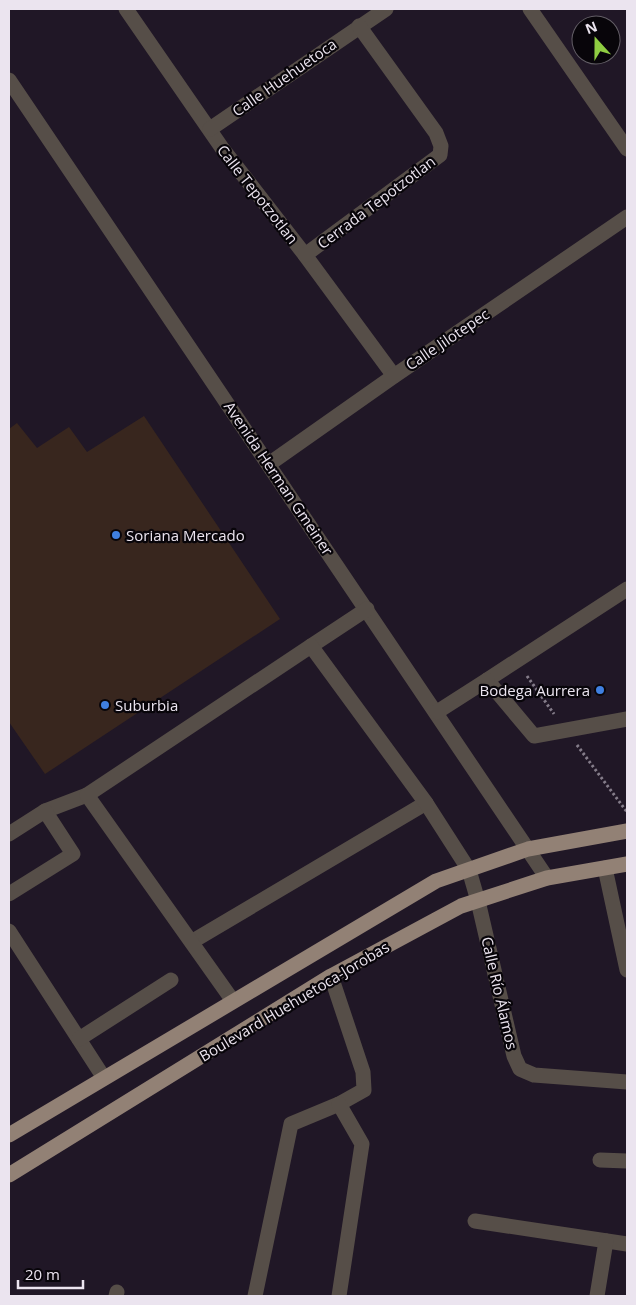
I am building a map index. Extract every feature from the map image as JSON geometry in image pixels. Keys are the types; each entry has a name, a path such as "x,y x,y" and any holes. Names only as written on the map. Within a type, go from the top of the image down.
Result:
{"main road":[{"name":"Boulevard Huehuetoca-Jorobas","path":"9,1135 436,881 528,849 627,831"},
{"name":"Boulevard Huehuetoca-Jorobas","path":"9,1175 331,976 462,906 547,878 627,864"}],"street":[{"name":"Calle Tepotzotlan","path":"126,9 210,129 394,376"},
{"name":"Calle Huehuetoca","path":"210,129 386,9"},
{"path":"530,9 627,149"},
{"name":"Cerrada Tepotzotlan","path":"305,255 440,155 441,146 436,133 359,26"},
{"name":"Avenida Herman Gmeiner","path":"9,80 437,712 547,878"},
{"name":"Calle Jilotepec","path":"269,464 627,217"},
{"path":"437,712 627,589"},
{"path":"9,834 46,811 87,795 367,609"},
{"name":"Calle Río Álamos","path":"311,646 426,803 469,870 514,1056 520,1069 534,1075 627,1082"},
{"path":"487,680 534,736 627,718"},
{"path":"87,795 193,941 233,1001"},
{"path":"193,941 426,803"},
{"path":"9,894 73,854 46,811"},
{"path":"605,868 627,970"},
{"path":"9,931 104,1078"},
{"path":"255,1296 291,1124 339,1104 364,1090 363,1072 331,976"},
{"path":"79,1039 171,980"},
{"path":"339,1104 362,1144 339,1296"},
{"path":"600,1160 627,1161"},
{"path":"476,1221 627,1244"},
{"path":"597,1296 606,1241"}],"building":[{"name":"Soriana Mercado","path":"144,416 280,619 45,774 9,722 9,429 17,423 37,448 69,427 87,452"}],"place":[{"name":"Soriana Mercado","path":"116,535"},
{"name":"Bodega Aurrera","path":"600,690"},
{"name":"Suburbia","path":"105,705"}]}
